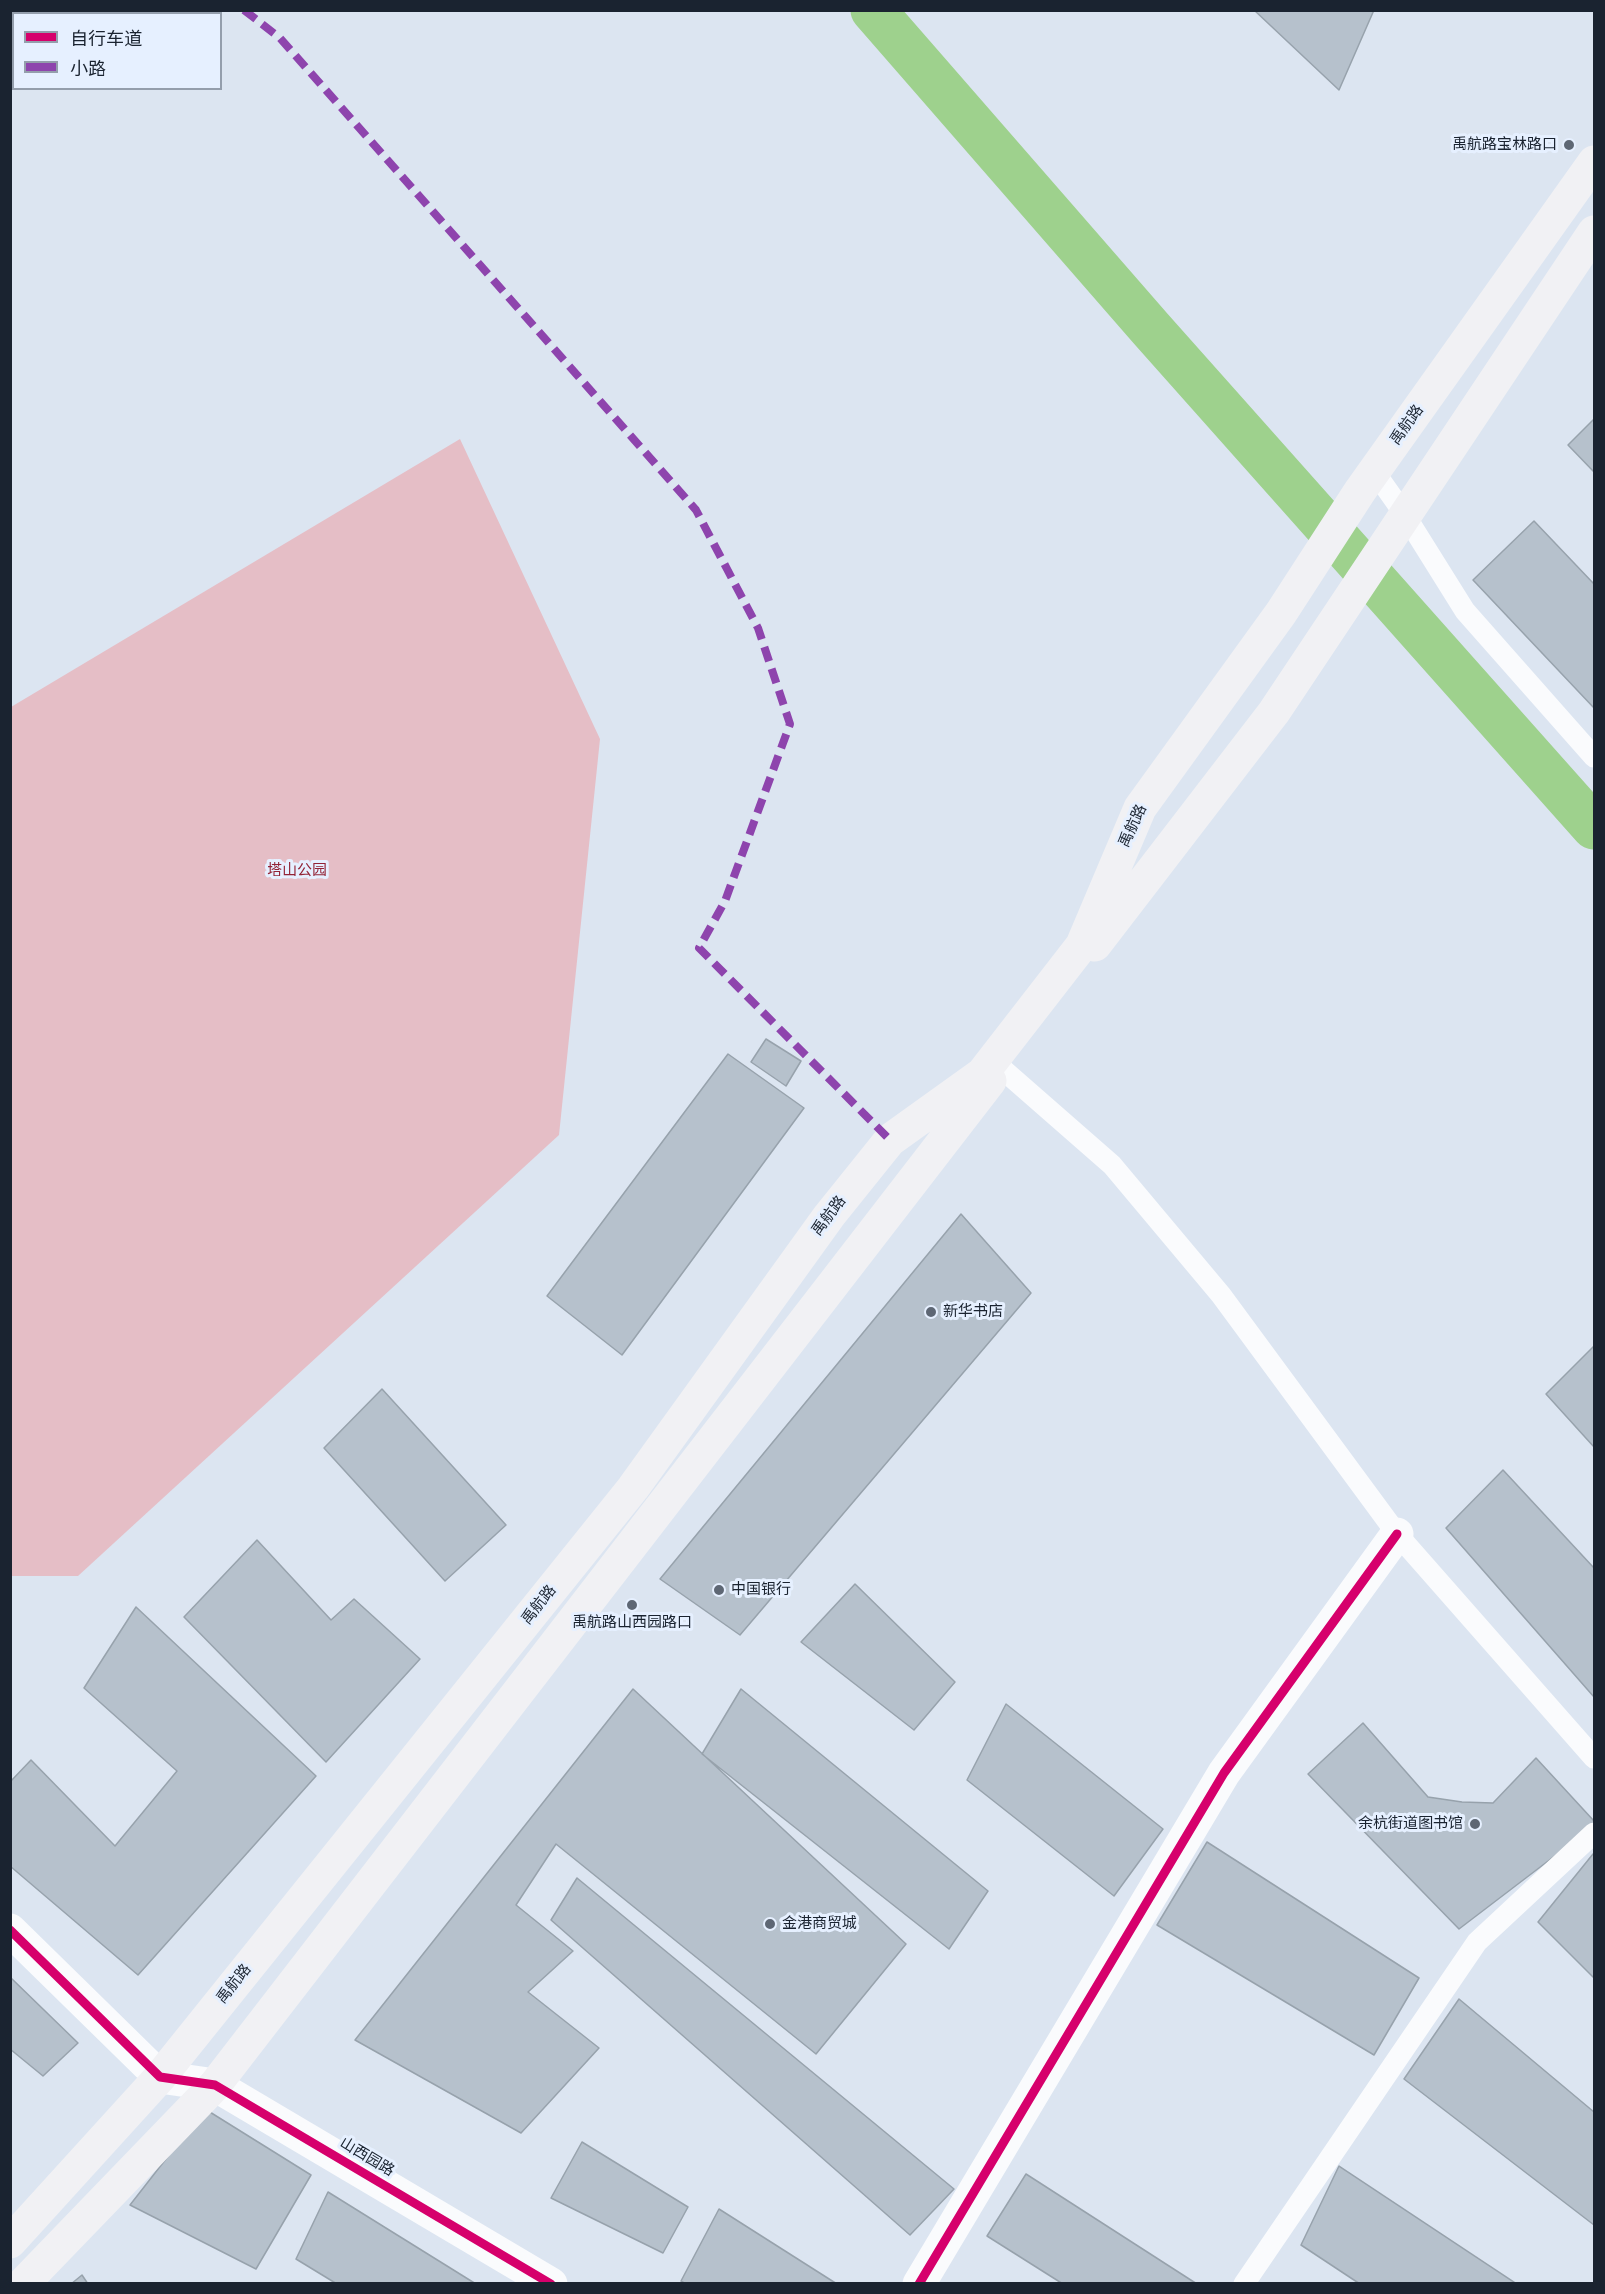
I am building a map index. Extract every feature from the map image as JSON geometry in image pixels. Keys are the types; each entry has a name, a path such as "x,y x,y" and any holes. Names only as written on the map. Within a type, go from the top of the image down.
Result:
{"main road":[{"name":"禹航路","path":"10,2242 160,2077 633,1488 829,1216 890,1140 982,1074 1082,945 1140,808 1281,613 1367,481 1594,162"},
{"path":"23,2283 215,2085 1274,712 1594,232"}],"street":[{"path":"919,2283 1224,1773 1397,1534"},
{"path":"10,1930 160,2077"},
{"name":"山西园路","path":"160,2077 215,2085 552,2283"}],"lane":[{"path":"1367,481 1401,523 1464,610 1594,757"},
{"path":"1000,1067 1112,1165 1221,1295 1397,1534 1594,1758"},
{"path":"1244,2283 1477,1942 1594,1833"}],"green space":[{"name":"塔山公园","path":"460,439 600,739 559,1135 78,1576 11,1576 11,707"}],"building":[{"path":"1254,10 1374,10 1339,90"},
{"path":"1594,419 1594,472 1568,445"},
{"path":"1534,521 1594,584 1594,708 1473,580"},
{"path":"766,1039 801,1061 786,1086 751,1062"},
{"path":"728,1054 804,1108 622,1355 547,1296"},
{"path":"961,1214 1031,1293 740,1635 660,1579"},
{"path":"1594,1346 1594,1447 1546,1394"},
{"path":"382,1389 506,1525 445,1581 324,1448"},
{"path":"1503,1470 1594,1568 1594,1697 1446,1528"},
{"path":"257,1540 331,1620 354,1599 420,1659 326,1762 184,1617"},
{"path":"855,1584 955,1682 914,1730 801,1642"},
{"path":"136,1607 316,1776 138,1975 10,1866 10,1782 31,1760 115,1846 177,1771 84,1688"},
{"name":"金港商贸城","path":"633,1689 906,1944 816,2054 556,1844 516,1905 573,1951 528,1992 599,2048 521,2133 355,2040"},
{"path":"741,1689 988,1891 949,1949 702,1754"},
{"path":"1006,1704 1163,1829 1114,1896 967,1780"},
{"name":"余杭街道图书馆","path":"1363,1723 1428,1797 1462,1802 1493,1803 1536,1758 1594,1821 1594,1826 1459,1929 1308,1774"},
{"path":"1207,1842 1419,1978 1374,2055 1157,1925"},
{"path":"1594,1855 1594,1978 1538,1922"},
{"path":"577,1878 954,2189 910,2235 551,1920"},
{"path":"10,1977 78,2043 43,2076 10,2049"},
{"path":"1459,1999 1594,2112 1594,2225 1404,2079"},
{"path":"205,2109 311,2175 256,2269 130,2205"},
{"path":"582,2142 688,2207 663,2253 551,2198"},
{"path":"1339,2166 1517,2284 1360,2284 1301,2245"},
{"path":"1026,2174 1197,2284 1063,2284 987,2236"},
{"path":"328,2192 476,2284 337,2284 296,2259"},
{"path":"719,2209 837,2284 686,2284 681,2281"},
{"path":"82,2275 88,2284 71,2284"}],"waterway":[{"path":"873,10 1151,329 1594,827"}],"marked path":[{"path":"244,10 280,38 696,510 758,628 790,724 725,901 699,948 890,1140"}],"cycle path":[{"path":"919,2284 1224,1773 1397,1534"},
{"path":"10,1930 160,2077 215,2085 551,2284"}],"place":[{"name":"禹航路宝林路口","path":"1569,145"},
{"name":"新华书店","path":"931,1312"},
{"name":"中国银行","path":"719,1590"},
{"name":"禹航路山西园路口","path":"632,1605"},
{"name":"余杭街道图书馆","path":"1475,1824"},
{"name":"金港商贸城","path":"770,1924"}]}
